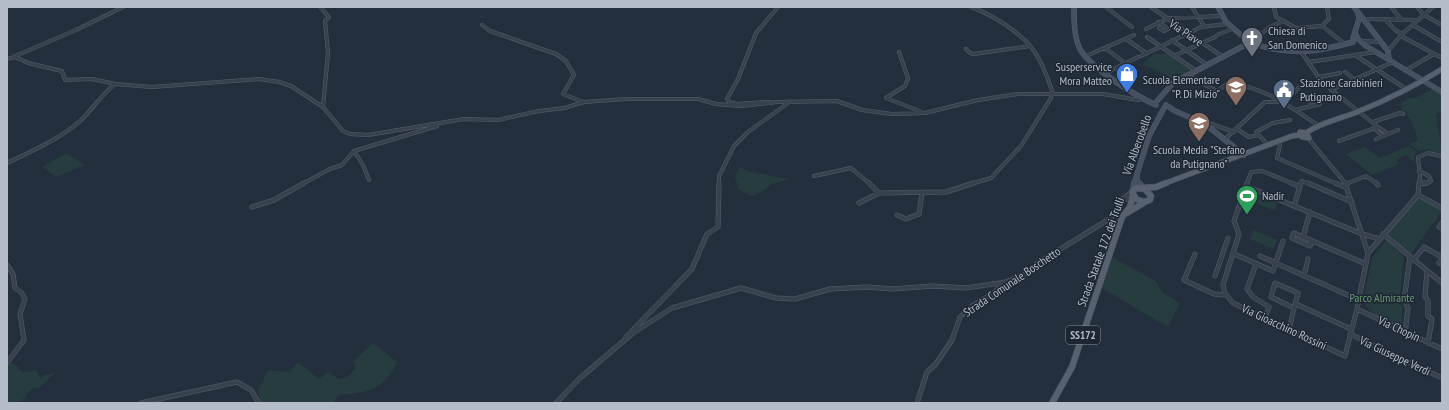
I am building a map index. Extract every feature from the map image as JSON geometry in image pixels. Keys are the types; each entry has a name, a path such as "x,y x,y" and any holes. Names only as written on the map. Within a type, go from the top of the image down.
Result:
{"main road":[{"path":"1145,202 1138,200 1132,194 1143,187 1156,187 1268,145 1300,136 1305,138 1318,126 1359,111 1424,80 1442,69"},
{"path":"1143,187 1151,196"},
{"path":"1122,217 1150,200 1156,187"},
{"name":"Strada Statale 172 dei Trulli","path":"1052,403 1072,367 1122,217 1130,207 1132,194"}],"street":[{"path":"7,59 90,24 123,7"},
{"path":"320,7 329,17 325,21 328,38 328,50 323,107"},
{"path":"778,7 756,33 738,79 727,99 729,102 737,104 838,101 862,110 892,114 925,113 978,100 1018,94 1103,94 1165,105 1175,111 1196,119 1235,130 1248,137 1259,135"},
{"path":"859,203 879,192 946,192 991,178 1020,146 1051,94 1053,94 1048,80 1030,46 993,18 977,8 971,7"},
{"path":"1074,7 1075,33 1081,50 1106,73 1143,100"},
{"path":"1106,7 1132,27"},
{"path":"1192,7 1204,26"},
{"path":"1218,7 1226,24 1248,42"},
{"path":"1274,7 1276,17 1298,28 1322,26 1329,19 1327,7"},
{"path":"1354,7 1388,51 1389,60"},
{"path":"1391,7 1401,19"},
{"path":"1417,7 1424,15 1442,25"},
{"path":"1388,51 1402,35 1433,7"},
{"name":"Via Piave","path":"1153,8 1166,19 1223,57"},
{"path":"1353,40 1358,13"},
{"path":"1146,29 1166,19 1197,16 1222,16"},
{"path":"1364,19 1419,20"},
{"path":"1386,19 1394,30 1442,58"},
{"path":"1254,42 1270,27 1284,21"},
{"path":"1158,22 1164,26"},
{"path":"482,24 490,31 556,54 566,61 574,75 563,94 584,102"},
{"path":"1106,73 1172,40 1204,26 1226,24"},
{"path":"1413,25 1442,41"},
{"path":"1322,26 1345,44"},
{"path":"1174,56 1232,29"},
{"path":"1355,33 1360,41 1366,46 1442,92"},
{"path":"1086,56 1134,35"},
{"path":"1147,37 1196,70"},
{"path":"1126,39 1146,53"},
{"path":"1172,40 1207,65"},
{"path":"1157,117 1157,104 1173,83 1248,42 1254,42 1273,50 1302,53 1345,44 1353,40 1382,42"},
{"path":"966,49 970,53 974,54 1030,46"},
{"path":"1105,48 1133,69"},
{"path":"899,52 908,78 905,86 886,98 925,113"},
{"path":"1309,62 1375,52"},
{"path":"1302,53 1322,82 1388,134"},
{"path":"1406,70 1434,54"},
{"path":"1355,55 1406,89"},
{"path":"13,57 62,71 65,80 69,81 92,79 115,84 152,87 259,79 279,82 291,86 323,107 343,131 358,135 475,118 498,120 539,111 565,108 584,102 627,99 698,99 716,104 741,106 777,102"},
{"path":"1331,90 1394,62"},
{"path":"1345,72 1354,79"},
{"path":"1319,77 1340,73"},
{"path":"1186,75 1217,91 1225,84 1232,83 1270,93 1318,126"},
{"path":"1224,140 1265,102 1282,102 1287,100 1299,87 1307,84 1322,82"},
{"path":"7,163 38,149 63,134 80,121 100,96 115,84"},
{"path":"1165,105 1166,92"},
{"path":"612,350 692,269 707,234 718,227 719,176 734,146 748,132 789,103"},
{"name":"Via Alberobello","path":"1132,194 1137,173 1157,117 1165,105"},
{"path":"1295,110 1312,105"},
{"path":"1373,122 1400,113 1404,114"},
{"path":"1196,119 1244,155"},
{"path":"1268,145 1256,132 1273,123 1290,120"},
{"path":"252,207 274,200 330,169 342,165 354,151 453,121"},
{"path":"1339,141 1378,127"},
{"path":"1374,128 1383,136"},
{"path":"1376,139 1398,130"},
{"name":"Via Giuseppe Verdi","path":"1307,136 1346,186 1368,253 1357,309 1345,356"},
{"path":"1278,142 1280,144 1277,158 1310,171 1315,176 1346,186 1366,176 1378,185"},
{"path":"354,151 363,165 369,180"},
{"path":"1368,253 1418,195 1418,157 1428,153 1442,156"},
{"path":"814,176 851,168 879,192"},
{"path":"1419,171 1429,176 1431,181 1426,184 1419,183"},
{"path":"1195,254 1184,280 1214,294 1226,295 1223,288 1239,234 1234,221 1252,172 1262,172 1300,187"},
{"path":"1137,173 1137,181 1143,187"},
{"path":"1294,206 1302,181 1352,202"},
{"path":"1246,186 1362,234 1380,239"},
{"path":"897,215 906,219 919,214 922,193"},
{"name":"Strada Comunale Boschetto","path":"917,403 927,372 935,365 952,340 960,317 972,306 991,295 1006,282 1030,272 1036,264 1051,254 1111,218 1122,197 1125,194 1132,194"},
{"path":"1121,201 1132,194"},
{"path":"1418,195 1442,208"},
{"path":"1303,237 1310,212"},
{"path":"1442,223 1439,228 1442,229"},
{"path":"1312,241 1310,246 1292,238 1294,233 1366,264"},
{"path":"1383,234 1442,283"},
{"path":"1215,276 1228,238"},
{"path":"1234,254 1273,271 1283,242"},
{"path":"1405,332 1408,308 1404,300 1412,258 1424,247 1442,257 1439,263 1442,265"},
{"path":"1260,256 1359,300"},
{"path":"1304,276 1308,259"},
{"path":"1256,264 1247,289 1248,293 1269,307 1265,318"},
{"path":"7,265 13,274 15,288 21,292 25,299 20,314 24,340 7,363"},
{"path":"1218,266 1228,270"},
{"path":"1427,271 1425,297 1428,300 1428,316 1432,319 1428,342"},
{"path":"556,403 580,378 612,350 633,333 672,308 742,288 776,298 795,298 830,289 867,287 893,289 933,286 966,288 1006,282"},
{"path":"1289,330 1295,306 1298,293 1275,283 1271,297 1295,306 1351,329"},
{"name":"Via Gioacchino Rossini","path":"1226,295 1233,303 1345,356"},
{"name":"Via Chopin","path":"1357,309 1442,349"},
{"name":"Via Giuseppe Verdi","path":"1350,334 1441,378"},
{"path":"141,403 237,382 248,387 256,396 258,403"}],"green space":[{"path":"1154,54 1171,54 1191,70 1176,80 1143,64"},
{"path":"1435,88 1442,93 1442,111 1436,114 1442,153 1426,150 1419,151 1409,144 1418,140 1410,119 1401,111 1402,102 1415,98"},
{"path":"1408,146 1417,152 1414,156 1415,163 1406,155 1396,160 1399,164 1372,175 1346,154 1364,147 1380,158"},
{"path":"67,153 85,165 56,177 42,167"},
{"path":"740,167 751,172 789,179 772,184 765,190 752,196 739,190 735,177"},
{"path":"1252,192 1277,203 1275,211 1250,200"},
{"path":"1416,199 1423,200 1442,211 1410,255 1391,238 1388,233"},
{"path":"1253,230 1277,240 1274,249 1250,239"},
{"name":"Parco Almirante","path":"1387,240 1404,256 1399,303 1403,307 1401,327 1374,314 1363,301 1372,258"},
{"path":"1110,256 1156,281 1162,292 1180,303 1168,327 1100,287"},
{"path":"373,343 397,362 392,372 380,385 374,389 358,393 338,395 333,403 261,403 258,391 268,370 290,372 295,365 299,363 319,379 328,372 339,379 346,378 356,368 353,362"},
{"path":"9,362 20,367 18,369 23,372 37,370 40,378 45,374 48,375 54,372 54,374 39,388 33,388 26,394 26,397 17,403 7,403 7,365"}],"place":[{"name":"Chiesa di San Domenico","path":"1252,58"},
{"name":"Susperservice Mora Matteo","path":"1127,94"},
{"name":"Scuola Elementare \"P. Di Mizio\"","path":"1236,106"},
{"name":"Stazione Carabinieri Putignano","path":"1284,110"},
{"name":"Scuola Media \"Stefano da Putignano\"","path":"1199,142"},
{"name":"Nadir","path":"1247,216"}]}
